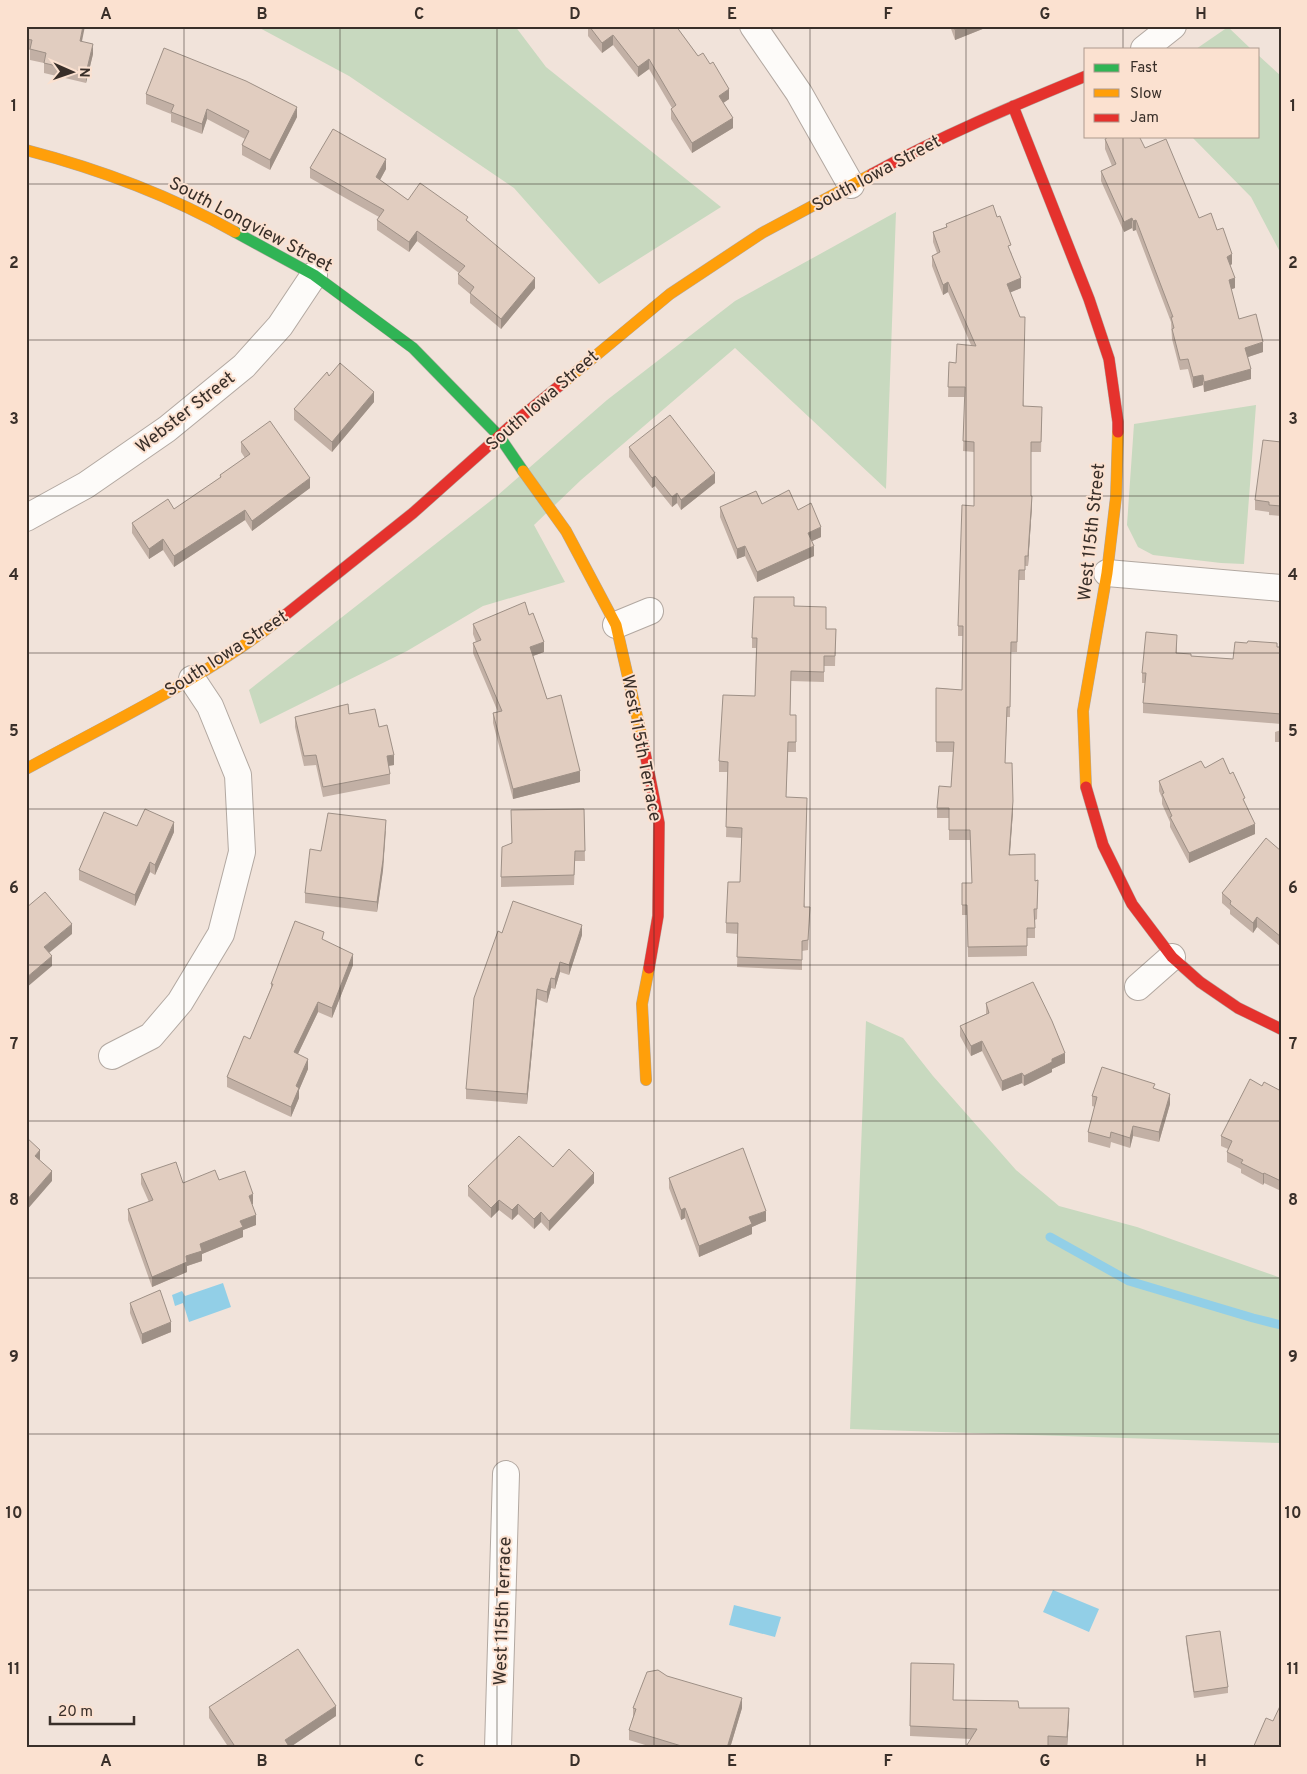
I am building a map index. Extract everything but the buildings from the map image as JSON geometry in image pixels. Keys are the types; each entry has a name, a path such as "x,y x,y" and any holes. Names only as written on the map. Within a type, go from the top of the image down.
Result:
{"street":[{"path":"753,26 799,93 851,185"},
{"path":"1145,48 1173,26"},
{"name":"South Iowa Street","path":"26,769 192,679 262,633 347,567 412,513 596,353 670,294 762,233 917,149 1084,77"},
{"name":"West 115th Street","path":"1013,106 1089,299 1109,358 1118,422 1116,497 1107,573 1083,711 1085,782 1103,845 1132,904 1172,957 1200,982 1238,1008 1281,1029"},
{"name":"South Longview Street","path":"26,150 76,163 154,192 227,227 314,275 413,348 499,436"},
{"name":"Webster Street","path":"26,518 86,485 167,429 244,366 280,326 314,275"},
{"name":"West 115th Terrace","path":"499,436 566,531 616,626 642,738 659,823 658,916 642,1004 646,1080"},
{"path":"1107,573 1281,588"},
{"path":"616,626 650,611"},
{"path":"112,1056 151,1036 180,1002 221,934 242,852 238,775 210,706 192,679"},
{"path":"1138,987 1172,957"},
{"name":"West 115th Terrace","path":"498,1748 506,1474"}],"green space":[{"path":"256,26 515,26 546,67 721,207 599,284 514,188 349,76"},
{"path":"1228,27 1250,48 1197,48"},
{"path":"1260,57 1281,76 1281,254 1251,197 1193,138 1260,138"},
{"path":"896,212 886,489 735,348 581,480 534,525 565,582 483,606 407,651 260,724 249,690 498,495 607,400 735,301"},
{"path":"1256,405 1244,564 1153,555 1138,547 1127,525 1134,424"},
{"path":"866,1021 903,1038 933,1076 1016,1170 1059,1206 1137,1227 1281,1278 1281,1443 850,1429"}],"water":[{"path":"223,1283 231,1307 189,1322 183,1303 175,1306 172,1295 182,1291 185,1296"},
{"path":"1053,1590 1099,1609 1089,1632 1043,1612"},
{"path":"734,1605 781,1617 775,1637 729,1625"}],"waterway":[{"path":"1050,1237 1129,1281 1281,1325"}],"traffic: fast":[{"path":"235,232 314,275 413,348 499,436 523,471"}],"traffic: slow":[{"path":"26,150 53,157 133,184 185,206 235,232"},
{"path":"564,382 670,294 762,233 872,174"},
{"path":"1086,787 1083,711 1107,573 1116,497 1118,432"},
{"path":"523,471 566,531 616,625 642,738"},
{"path":"26,769 191,679 284,616"},
{"path":"646,1080 642,1004 649,968"}],"traffic: jam":[{"path":"872,174 951,134 1084,77"},
{"path":"1013,106 1089,299 1109,359 1118,432"},
{"path":"284,616 413,513 516,421 564,382"},
{"path":"642,738 659,823 658,916 649,968"},
{"path":"1086,787 1103,845 1132,904 1172,957 1200,982 1238,1008 1281,1029"}]}
